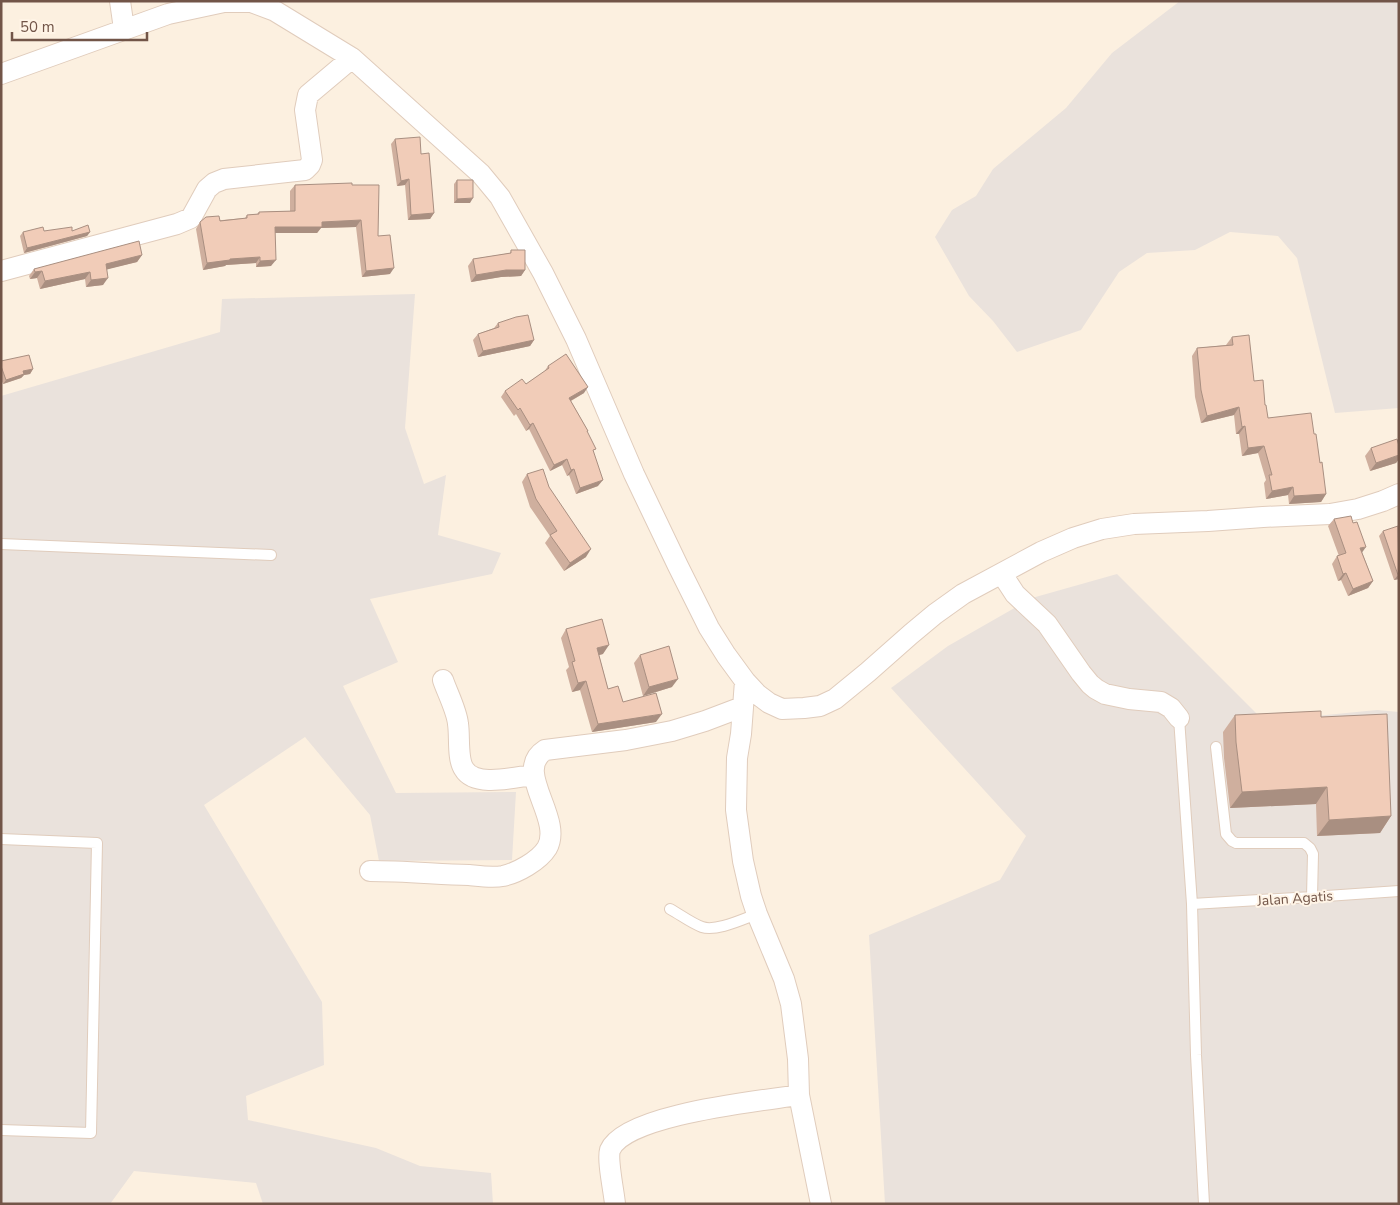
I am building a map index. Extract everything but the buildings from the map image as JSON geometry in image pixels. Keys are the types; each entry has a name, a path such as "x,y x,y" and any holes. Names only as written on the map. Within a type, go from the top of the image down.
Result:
{"street":[{"path":"120,1 124,29"},
{"path":"1,74 168,14 224,2 251,2 275,11 352,58 480,174 500,197 576,338 634,474 709,628 745,681 757,694 769,703 782,709 820,706 835,699 861,679 935,614 963,594 1041,552 1073,538 1102,529 1134,524 1330,514 1358,509 1399,494"},
{"path":"1,271 177,224 191,218 207,189 224,178 305,170 312,160 305,110 308,95 352,58"},
{"path":"1002,574 1015,594 1047,624 1086,679 1096,689 1105,694 1161,702 1171,708 1179,718"},
{"path":"443,680 458,722 459,749 464,770 474,778 492,780 533,775"},
{"path":"745,681 741,734 736,758 736,810 743,860 756,914 784,979 791,1004 798,1059 799,1095 822,1204"},
{"path":"370,871 501,876 523,869 546,850 550,841 550,822 533,775 536,758 539,753 545,750 626,740 672,731 705,721 742,706"},
{"path":"615,1204 610,1152 615,1143 623,1136 663,1119 696,1111 799,1095"}],"lane":[{"path":"1,544 271,555"},
{"path":"1179,718 1192,904 1196,1056 1204,1204"},
{"path":"1216,747 1226,834 1236,843 1304,843 1313,854 1312,897"},
{"path":"1,838 97,843 92,1133 1,1130"},
{"name":"Jalan Agatis","path":"1192,904 1399,890"},
{"path":"670,909 702,927 709,928 717,928 756,914"}],"shaded area":[{"path":"1180,1 1399,1 1399,408 1335,413 1297,258 1278,236 1230,232 1195,250 1147,253 1119,272 1081,330 1017,352 993,321 969,296 935,237 952,210 976,196 993,169 1066,108 1112,53"},
{"path":"415,294 405,428 424,484 446,475 438,535 501,553 492,574 370,599 398,662 343,686 396,793 516,792 512,860 379,861 370,815 305,737 204,805 322,1002 324,1065 246,1096 248,1120 376,1148 420,1166 491,1173 493,1204 263,1204 256,1183 134,1171 110,1204 1,1204 1,396 220,332 222,299"},
{"path":"1117,574 1264,721 1377,710 1399,712 1399,1204 885,1204 869,935 1000,880 1026,836 891,688 948,646 1032,598"}]}
